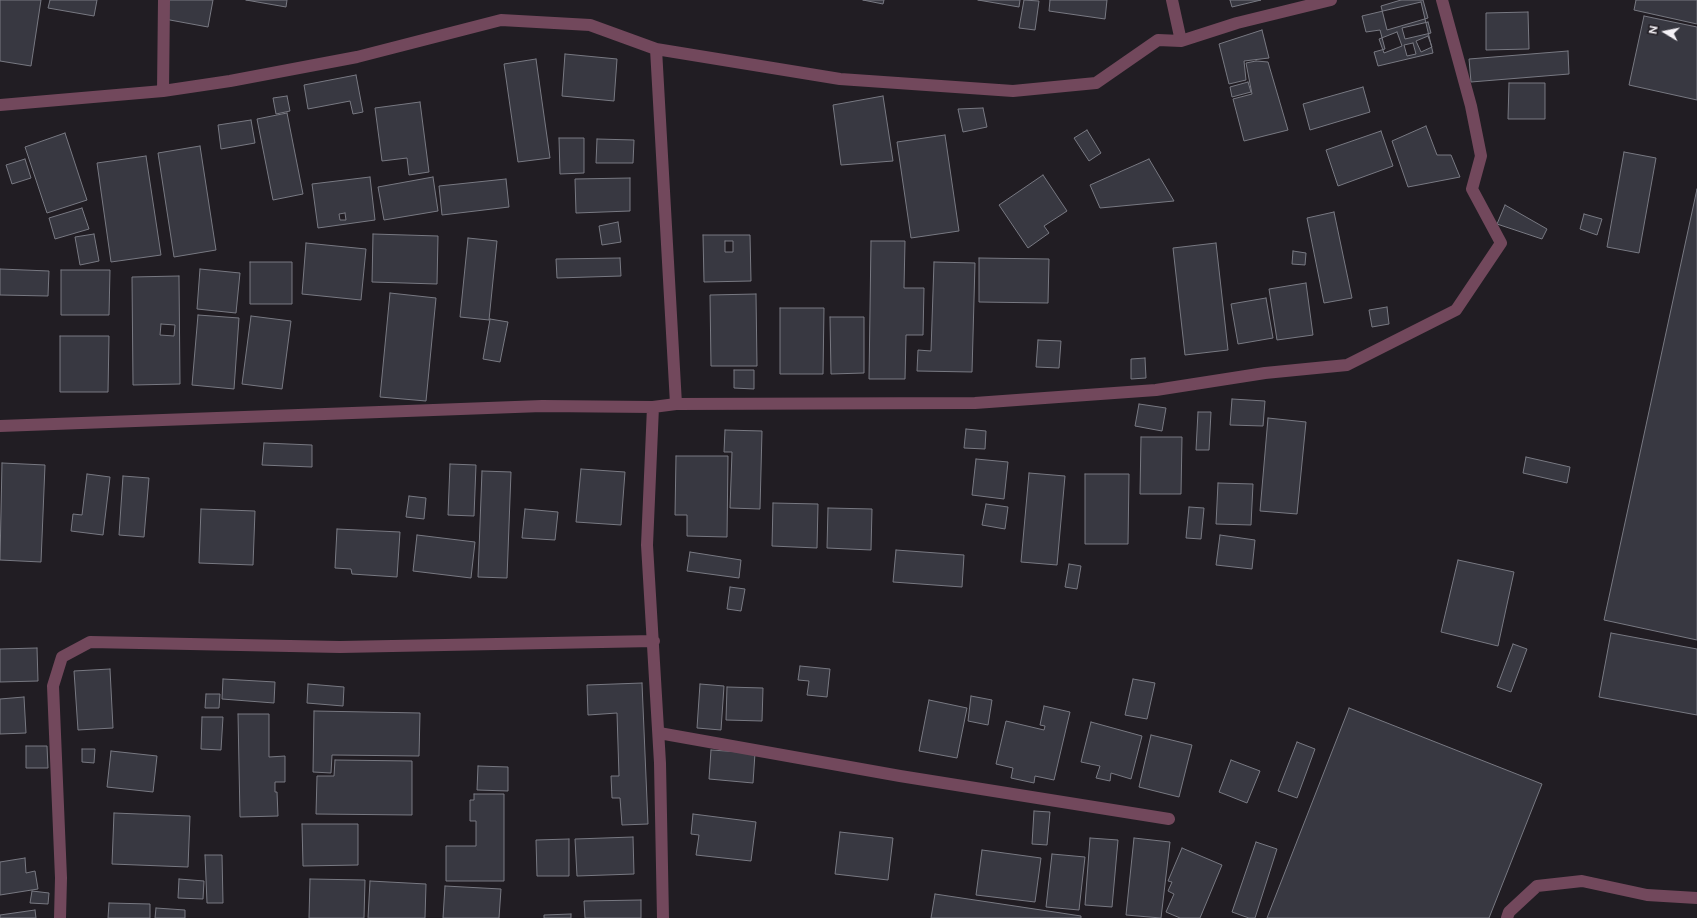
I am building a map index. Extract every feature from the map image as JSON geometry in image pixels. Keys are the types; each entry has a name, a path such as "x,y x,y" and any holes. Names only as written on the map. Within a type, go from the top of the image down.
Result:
{"street":[{"path":"162,91 164,0"},
{"path":"1172,0 1181,41"},
{"path":"0,105 162,91 230,81 357,57 501,20 590,25 656,49 840,79 1013,91 1096,83 1158,40 1181,41 1236,23 1331,0"},
{"path":"0,426 542,406 653,407 676,404 975,403 1156,390 1265,373 1347,365 1456,310 1501,242 1472,189 1481,156 1471,106 1442,0"},
{"path":"656,49 676,404"},
{"path":"653,407 647,545 659,733 663,918"},
{"path":"60,918 60,878 53,686 62,657 90,642 340,647 654,641"},
{"path":"659,733 900,776 1169,819"},
{"path":"1506,918 1509,912 1537,886 1582,881 1647,895 1697,898"}],"building":[{"path":"0,0 41,0 31,66 0,61"},
{"path":"50,0 97,0 94,16 48,8"},
{"path":"162,0 213,0 208,27 159,18"},
{"path":"246,0 287,0 286,7"},
{"path":"863,0 884,0 883,4"},
{"path":"978,0 1020,0 1019,7"},
{"path":"1024,0 1039,1 1035,30 1019,28"},
{"path":"1050,0 1107,0 1105,19 1049,11"},
{"path":"1230,0 1261,0 1232,7"},
{"path":"1401,0 1423,0 1428,18 1387,30 1381,6"},
{"path":"1636,0 1697,0 1697,24 1634,10"},
{"path":"1421,2 1433,53 1378,66 1374,52 1385,49 1380,30 1366,32 1362,16"},
{"path":"1528,12 1529,49 1486,50 1486,13"},
{"path":"1644,16 1697,27 1697,100 1629,85"},
{"path":"1428,22 1431,33 1405,39 1402,28"},
{"path":"1262,30 1269,58 1244,61 1246,80 1229,84 1219,44"},
{"path":"1397,32 1402,46 1384,53 1379,39"},
{"path":"1428,36 1432,47 1421,52 1416,41"},
{"path":"1413,43 1416,54 1407,56 1404,45"},
{"path":"1568,51 1569,74 1471,82 1469,59"},
{"path":"565,54 617,59 614,101 562,96"},
{"path":"536,59 550,158 518,162 504,64"},
{"path":"1256,61 1268,62 1288,130 1244,141 1233,99 1252,94 1246,63"},
{"path":"356,75 363,112 353,114 350,101 308,109 304,85"},
{"path":"1248,82 1251,92 1232,97 1230,87"},
{"path":"1509,83 1545,83 1545,119 1508,119"},
{"path":"1363,87 1370,112 1310,130 1303,104"},
{"path":"287,96 290,111 276,114 273,98"},
{"path":"883,96 893,161 841,165 833,105"},
{"path":"420,102 429,172 409,175 407,158 382,161 375,108"},
{"path":"983,108 987,127 963,132 958,109"},
{"path":"287,113 303,194 273,200 257,119"},
{"path":"251,120 255,143 221,149 218,125"},
{"path":"1426,126 1437,155 1451,155 1460,177 1408,187 1392,141"},
{"path":"1087,130 1101,153 1089,161 1074,138"},
{"path":"1381,131 1393,166 1338,186 1326,150"},
{"path":"65,133 87,200 47,213 25,147"},
{"path":"945,135 959,231 911,238 897,142"},
{"path":"559,138 584,138 584,173 560,174"},
{"path":"597,139 634,140 633,163 596,163"},
{"path":"200,146 216,250 174,257 158,153"},
{"path":"1624,152 1656,158 1639,253 1607,247"},
{"path":"146,156 161,255 111,262 97,163"},
{"path":"25,159 31,178 12,184 6,165"},
{"path":"1149,159 1174,201 1100,208 1090,185"},
{"path":"1043,175 1067,211 1044,226 1049,233 1028,248 999,205"},
{"path":"370,177 375,220 318,228 312,184","holes":["345,213 346,220 340,220 339,214"]},
{"path":"433,177 438,211 384,220 378,187"},
{"path":"630,178 630,211 576,213 575,179"},
{"path":"506,179 509,207 442,215 439,186"},
{"path":"1697,189 1697,640 1604,620"},
{"path":"1505,205 1547,229 1542,239 1497,224"},
{"path":"82,208 89,229 55,239 49,218"},
{"path":"1334,212 1352,298 1324,303 1307,218"},
{"path":"1584,214 1602,219 1597,235 1580,229"},
{"path":"618,222 621,242 602,245 599,226"},
{"path":"94,234 99,261 80,265 75,237"},
{"path":"373,234 438,236 437,284 372,282"},
{"path":"703,235 750,235 751,281 704,282","holes":["725,241 733,241 733,252 725,252"]},
{"path":"468,238 497,241 489,320 460,317"},
{"path":"871,241 905,241 904,288 924,288 923,335 906,335 905,379 869,379"},
{"path":"306,243 366,249 361,300 302,294"},
{"path":"1216,243 1228,350 1185,355 1173,248"},
{"path":"1293,251 1306,253 1305,265 1292,264"},
{"path":"620,258 621,276 557,278 556,259"},
{"path":"979,258 1049,259 1048,303 979,302"},
{"path":"250,262 292,262 292,304 250,304"},
{"path":"934,262 975,263 972,372 917,371 918,350 931,351"},
{"path":"0,269 49,271 48,296 0,295"},
{"path":"200,269 240,273 236,313 197,309"},
{"path":"61,270 110,270 109,315 61,315"},
{"path":"179,276 180,384 133,385 132,277","holes":["161,324 175,325 174,336 160,335"]},
{"path":"1306,283 1313,335 1277,340 1269,289"},
{"path":"390,293 436,298 426,401 380,397"},
{"path":"756,294 757,366 711,366 710,295"},
{"path":"1266,298 1273,338 1238,344 1231,304"},
{"path":"1387,307 1389,324 1372,327 1369,310"},
{"path":"780,308 824,308 823,374 780,374"},
{"path":"198,315 239,318 234,389 192,385"},
{"path":"251,316 291,321 282,389 242,384"},
{"path":"830,317 864,317 864,373 831,374"},
{"path":"490,319 508,322 500,362 483,359"},
{"path":"60,336 109,336 108,392 60,392"},
{"path":"1038,340 1061,341 1059,368 1036,367"},
{"path":"1145,358 1146,378 1131,379 1131,359"},
{"path":"734,370 754,370 754,389 734,388"},
{"path":"1232,399 1265,401 1263,426 1230,425"},
{"path":"1139,404 1166,408 1162,431 1135,426"},
{"path":"1198,412 1211,412 1209,450 1196,450"},
{"path":"1268,418 1306,422 1297,514 1260,511"},
{"path":"966,429 986,431 985,449 964,448"},
{"path":"725,430 762,431 760,509 730,508 732,452 724,452"},
{"path":"1141,437 1182,437 1181,494 1140,494"},
{"path":"264,443 312,445 312,467 262,465"},
{"path":"676,456 728,456 727,537 687,536 687,515 675,515"},
{"path":"1526,457 1570,467 1567,483 1523,473"},
{"path":"976,459 1008,462 1004,499 972,495"},
{"path":"2,463 45,465 41,562 0,560"},
{"path":"450,464 476,465 474,516 448,515"},
{"path":"581,469 625,472 621,525 576,522"},
{"path":"482,471 511,472 507,578 478,577"},
{"path":"1029,473 1065,476 1057,565 1021,562"},
{"path":"87,474 110,477 103,535 71,531 73,514 82,515"},
{"path":"1085,474 1129,474 1128,544 1085,544"},
{"path":"123,476 149,478 144,537 119,535"},
{"path":"1218,483 1253,484 1251,525 1216,524"},
{"path":"409,496 426,498 424,519 406,517"},
{"path":"773,503 818,504 817,548 772,546"},
{"path":"986,504 1008,507 1005,529 982,525"},
{"path":"1189,507 1204,508 1201,539 1186,538"},
{"path":"828,508 872,509 871,550 827,548"},
{"path":"201,509 255,511 253,565 199,563"},
{"path":"525,509 558,512 555,540 522,538"},
{"path":"337,529 400,532 397,577 352,574 351,569 335,568"},
{"path":"417,535 475,542 471,578 413,571"},
{"path":"1220,535 1255,540 1252,569 1216,565"},
{"path":"896,550 964,555 962,587 893,582"},
{"path":"690,552 741,560 739,578 687,571"},
{"path":"1458,560 1514,572 1498,646 1441,632"},
{"path":"1069,564 1081,566 1077,589 1065,587"},
{"path":"730,587 745,589 741,611 727,609"},
{"path":"1611,633 1697,649 1697,715 1599,697"},
{"path":"1513,644 1527,649 1511,692 1497,687"},
{"path":"37,648 38,681 0,682 0,649"},
{"path":"800,666 830,669 827,697 807,695 809,681 798,680"},
{"path":"110,669 113,728 78,730 74,671"},
{"path":"223,679 275,682 274,703 222,699"},
{"path":"1133,679 1155,683 1147,719 1125,715"},
{"path":"642,683 648,824 622,825 620,798 612,798 611,776 619,776 617,713 588,715 587,685"},
{"path":"308,684 344,687 343,706 307,703"},
{"path":"700,684 724,686 721,730 697,728"},
{"path":"727,687 763,688 762,721 726,720"},
{"path":"206,694 220,694 219,708 205,708"},
{"path":"971,696 992,700 988,725 968,721"},
{"path":"24,697 26,733 0,734 0,699"},
{"path":"929,700 967,708 957,758 919,751"},
{"path":"1044,706 1070,712 1054,780 1035,776 1034,783 1011,778 1013,768 996,764 1006,721 1044,730 1045,726 1040,725"},
{"path":"1349,708 1542,784 1489,918 1267,918"},
{"path":"314,711 420,713 419,756 332,755 331,773 313,772"},
{"path":"238,714 269,714 269,757 285,756 285,782 275,782 278,816 240,817"},
{"path":"202,717 223,717 221,750 201,749"},
{"path":"1091,722 1142,736 1131,779 1111,773 1110,781 1096,778 1100,766 1081,762"},
{"path":"1151,735 1192,745 1179,797 1139,787"},
{"path":"1297,742 1315,749 1297,798 1278,791"},
{"path":"26,746 47,746 48,768 26,768"},
{"path":"82,749 95,749 94,763 82,762"},
{"path":"711,750 755,753 753,783 709,779"},
{"path":"111,751 157,756 153,792 107,787"},
{"path":"335,760 412,761 412,815 316,814 317,776 334,776"},
{"path":"1231,760 1260,771 1247,803 1219,792"},
{"path":"478,766 508,767 508,791 477,790"},
{"path":"474,794 504,794 504,881 446,881 446,846 476,846 476,821 470,821 470,800 474,800"},
{"path":"1034,811 1050,812 1047,845 1032,844"},
{"path":"114,813 190,816 188,867 112,864"},
{"path":"693,814 756,822 751,861 696,855 699,835 691,834"},
{"path":"302,824 358,824 358,865 303,866"},
{"path":"840,832 893,838 888,880 835,874"},
{"path":"633,837 634,874 577,876 575,839"},
{"path":"1090,838 1118,840 1112,907 1085,905"},
{"path":"1134,838 1170,842 1161,918 1126,915"},
{"path":"569,839 569,876 537,876 536,840"},
{"path":"1256,842 1277,849 1255,918 1249,918 1232,912"},
{"path":"1182,848 1222,865 1200,918 1180,918 1166,912 1174,894 1168,891 1172,882 1168,881"},
{"path":"982,850 1041,858 1035,902 976,895"},
{"path":"1052,854 1085,857 1079,910 1046,907"},
{"path":"205,855 222,855 223,903 207,903"},
{"path":"25,858 26,873 35,871 38,889 0,895 0,862"},
{"path":"179,879 204,881 203,899 178,898"},
{"path":"310,879 365,880 364,918 309,918"},
{"path":"370,881 426,884 425,918 368,918"},
{"path":"445,886 501,889 499,918 443,918"},
{"path":"32,891 49,893 48,904 30,903"},
{"path":"935,894 1081,916 1081,918 931,918"},
{"path":"641,900 641,918 585,918 584,901"},
{"path":"109,903 150,904 150,918 108,918"},
{"path":"156,908 185,910 185,918 155,918"},
{"path":"35,910 36,918 0,918 0,915"},
{"path":"571,914 571,918 544,918 544,915"}]}
